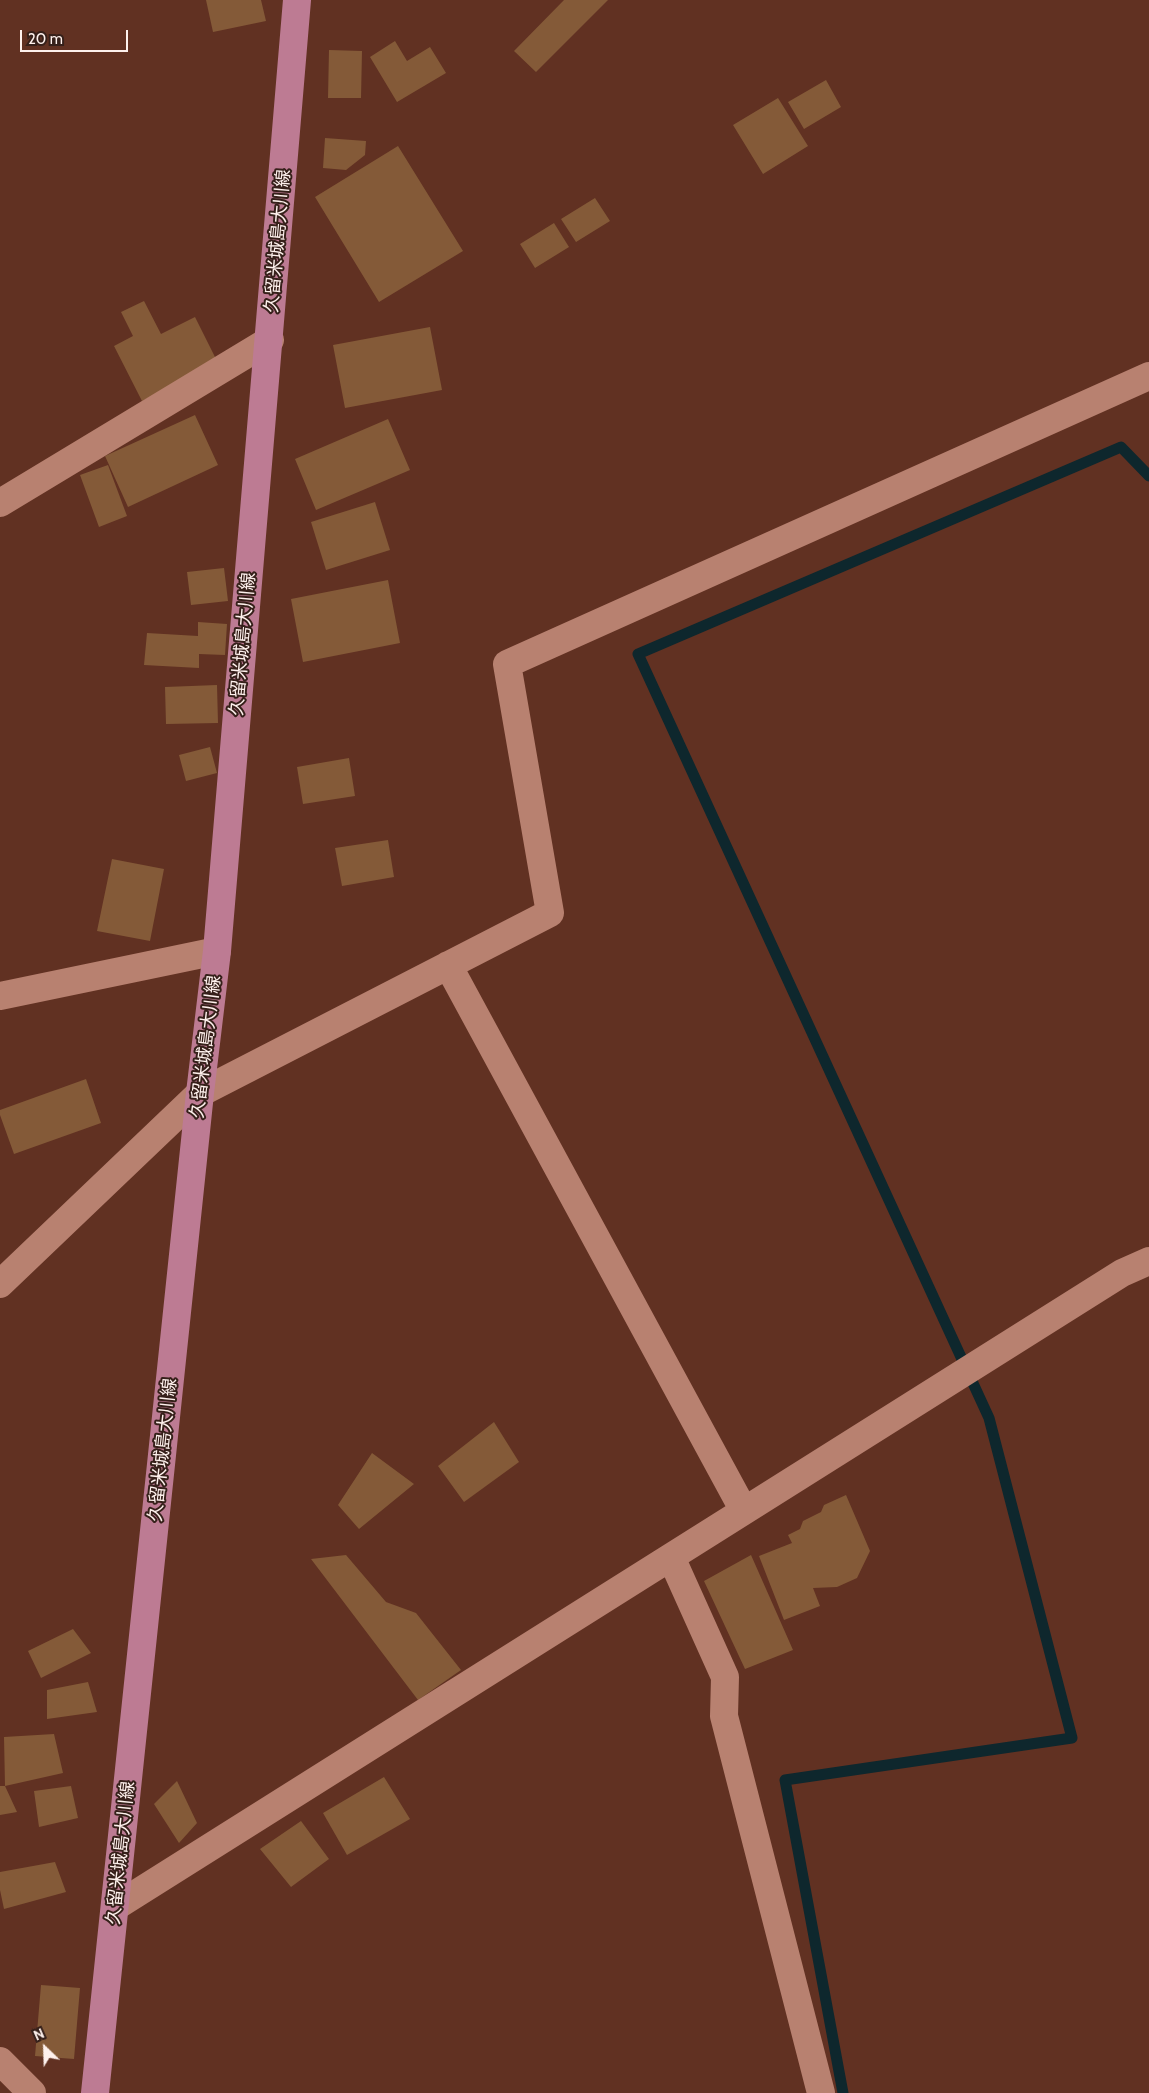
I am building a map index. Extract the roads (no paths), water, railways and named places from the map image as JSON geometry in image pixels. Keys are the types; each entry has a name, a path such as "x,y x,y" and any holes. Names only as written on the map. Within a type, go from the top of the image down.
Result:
{"main road":[{"name":"久留米城島大川線","path":"95,2093 200,1093 217,952 270,340 297,0"}],"street":[{"path":"0,503 270,340"},
{"path":"0,1284 200,1093 550,912 507,664 1149,376"},
{"path":"0,996 217,952"},
{"path":"448,965 744,1511"},
{"path":"115,1907 1122,1273 1149,1261"},
{"path":"671,1557 726,1677 724,1716 821,2093"},
{"path":"0,2062 32,2093"}],"waterway":[{"path":"843,2093 785,1780 1072,1738 989,1418 638,654 1121,447 1149,476"}]}
